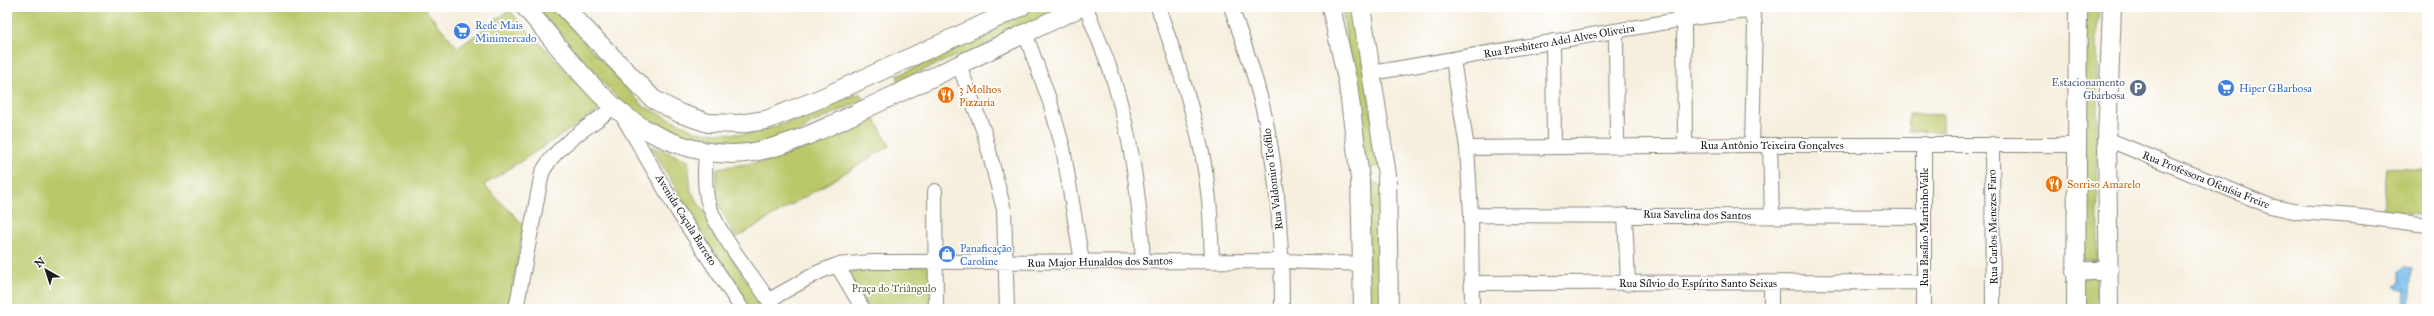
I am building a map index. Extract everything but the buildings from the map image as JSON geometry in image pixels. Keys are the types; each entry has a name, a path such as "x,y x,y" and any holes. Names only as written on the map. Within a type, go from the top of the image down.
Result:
{"main road":[{"path":"525,7 592,84 631,120 656,135 706,152 737,154 753,152 791,141 815,131 1081,7"},
{"path":"564,7 653,99 679,113 708,123 739,124 766,120 796,109 1021,7"},
{"path":"1331,7 1348,84 1360,179 1363,309"},
{"path":"1360,7 1372,73 1387,175 1389,309"},
{"path":"2076,309 2075,272 2078,7"},
{"path":"2109,309 2107,139 2112,7"},
{"path":"949,40 941,51 894,73 890,82 898,86 943,67 959,65"},
{"path":"796,109 811,107 862,86 870,91 868,103 828,121 815,131"},
{"path":"1360,179 1387,175"},
{"path":"2075,272 2109,270"}],"street":[{"path":"1086,7 1113,79 1130,141 1141,211 1143,262"},
{"path":"1158,7 1183,78 1197,131 1209,200 1212,261"},
{"name":"Rua Valdomiro Teófilo","path":"1231,7 1250,62 1267,126 1273,165 1282,261 1282,309"},
{"name":"Rua Presbitero Adel Alves Oliveira","path":"1372,73 1453,60 1553,41 1616,32 1684,19 1747,11 1754,18 1755,25 1752,145"},
{"path":"1684,19 1685,146"},
{"path":"1616,32 1617,146"},
{"path":"1024,33 1050,102 1064,148 1082,262"},
{"path":"1553,41 1554,146"},
{"path":"1453,60 1467,148 1471,215 1472,309"},
{"path":"959,65 994,165 1004,210 1007,309"},
{"path":"516,309 542,172 548,161 558,150 617,108"},
{"name":"Avenida Caçula Barreto","path":"617,108 677,210 742,309"},
{"name":"Rua Professora Ofenísia Freire","path":"2107,139 2270,206 2298,212 2354,216 2427,225"},
{"name":"Rua Antônio Teixeira Gonçalves","path":"1467,148 1554,146 1924,144 2077,145"},
{"name":"Rua Basílio MartinhoValle","path":"1924,144 1924,309"},
{"name":"Rua Carlos Menezes Faro","path":"1992,144 1993,309"},
{"path":"1770,145 1772,216"},
{"path":"706,152 704,177 708,200 731,246 759,276 771,305"},
{"path":"935,191 936,309"},
{"name":"Rua Savelina dos Santos","path":"1471,215 1923,217"},
{"path":"1626,215 1628,284"},
{"name":"Rua Major Hunaldos dos Santos","path":"771,305 819,272 837,265 872,262 1006,263 1282,261 1363,264"},
{"path":"837,265 862,309"},
{"name":"Rua Sílvio do Espírito Santo Seixas","path":"1471,282 1628,284 1924,282"},
{"path":"1771,283 1772,309"}],"green space":[{"path":"7,7 423,7 458,48 509,10 602,109 484,185 524,225 508,309 7,309"},
{"path":"535,7 553,7 643,106 698,132 748,134 780,125 860,93 864,100 810,124 793,138 726,150 677,138 628,110"},
{"path":"1037,7 1067,7 967,54 956,56 899,81 897,76 952,50 956,45"},
{"path":"1342,7 1354,7 1380,166 1365,169"},
{"path":"2081,7 2100,7 2097,24 2098,260 2079,260"},
{"path":"1909,114 1943,115 1943,132 1908,131"},
{"path":"873,116 890,146 736,238 716,200 717,168 762,162 804,149"},
{"path":"651,146 688,160 691,191 764,309 746,309"},
{"path":"2387,168 2427,170 2426,215 2383,210"},
{"path":"1372,181 1384,187 1386,309 1369,309 1367,185"},
{"name":"Praça do Triângulo","path":"932,266 931,309 868,309 845,268"},
{"path":"2096,275 2096,309 2079,309 2079,277"}],"water":[{"path":"2405,267 2412,268 2409,304 2404,303 2405,289 2399,290 2395,285 2400,281 2400,271"}],"place":[{"name":"Rede Mais Minimercado","path":"462,31"},
{"name":"Estacionamento Gbarbosa","path":"2138,88"},
{"name":"Hiper GBarbosa","path":"2226,88"},
{"name":"3 Molhos Pizzaria","path":"946,95"},
{"name":"Sorriso Amarelo","path":"2054,184"},
{"name":"Panaficação Caroline","path":"947,254"}]}
